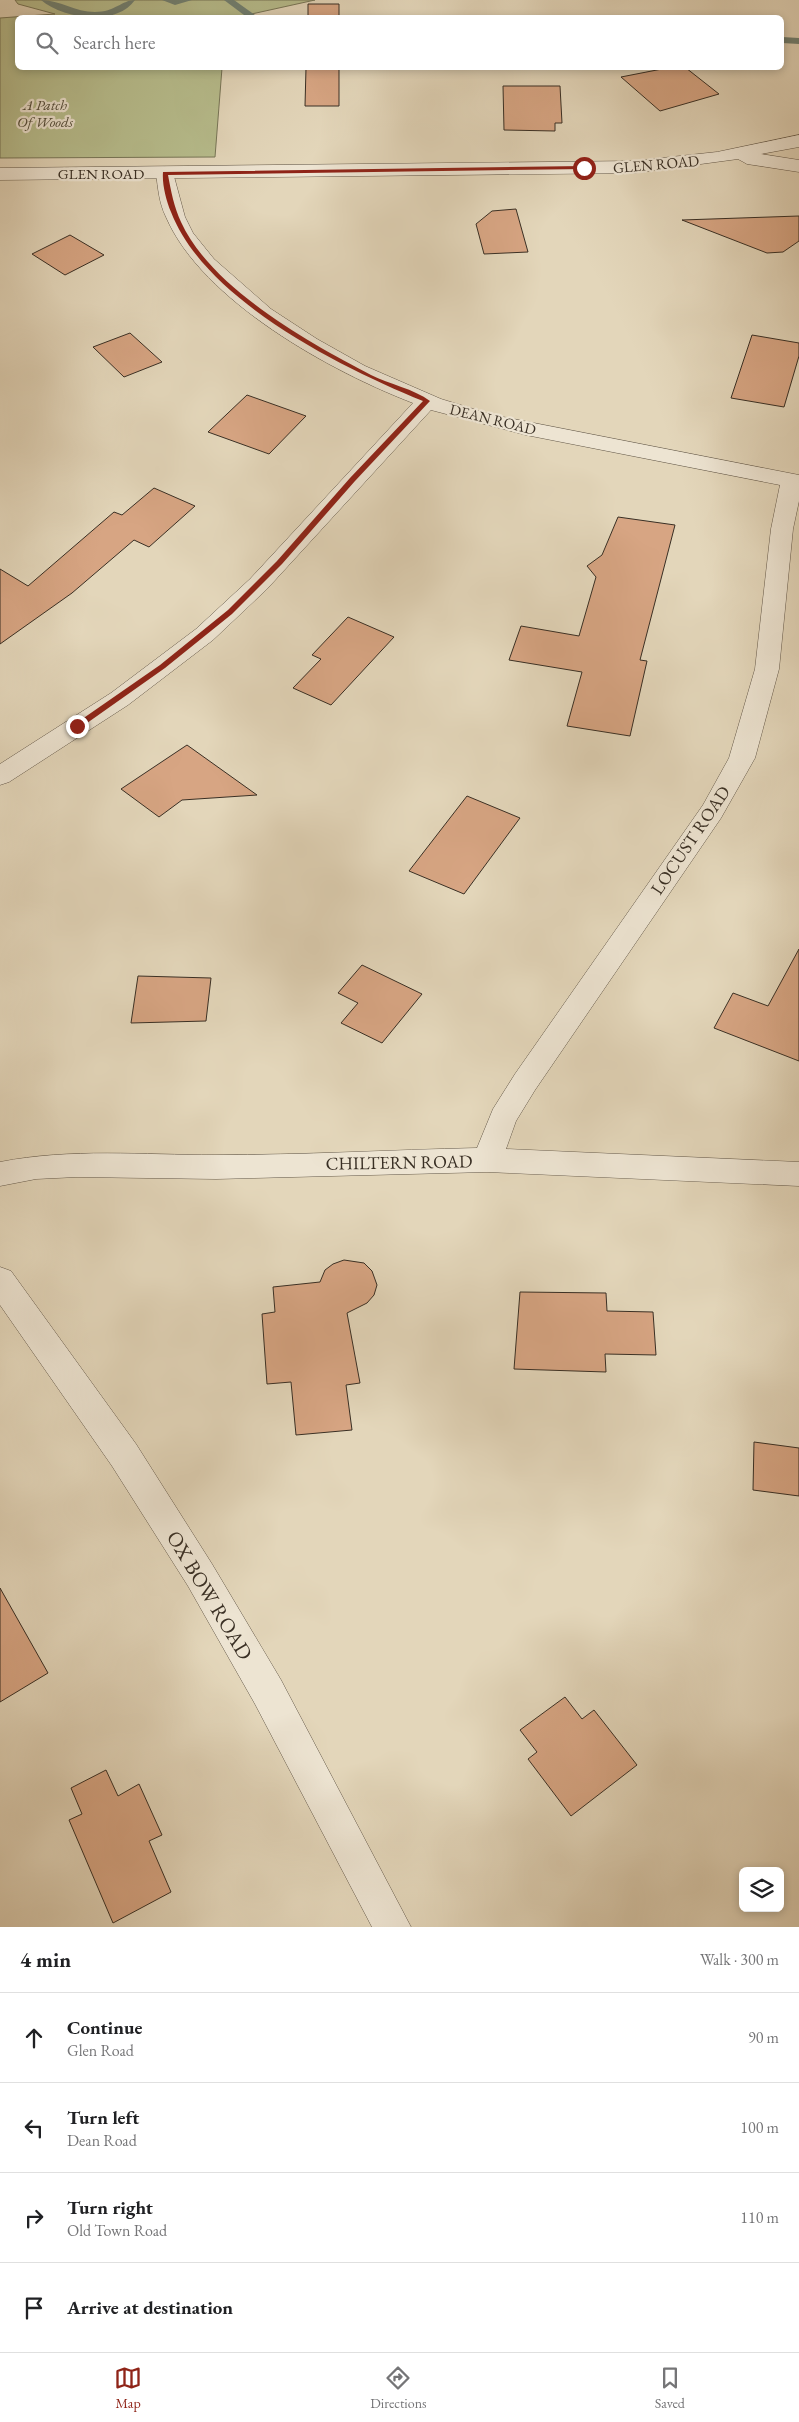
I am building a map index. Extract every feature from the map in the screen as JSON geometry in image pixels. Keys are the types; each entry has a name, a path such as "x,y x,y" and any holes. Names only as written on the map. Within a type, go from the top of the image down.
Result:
{"street":[{"name":"GLEN ROAD","path":"0,174 608,168 678,164 736,155 799,140"},
{"path":"736,155 799,166"},
{"name":"DEAN ROAD","path":"165,173 169,200 178,223 192,246 209,266 243,297 294,334 324,353 372,378 427,401 495,422 796,481"},
{"path":"0,776 142,682 189,647 230,612 279,562 353,479 427,401"},
{"name":"LOCUST ROAD","path":"487,1160 503,1118 525,1082 712,811 742,758 767,669 782,529 796,481"},
{"name":"CHILTERN ROAD","path":"0,1174 36,1167 77,1165 216,1166 487,1160 799,1174"},
{"name":"OX BOW ROAD","path":"0,1280 124,1455 200,1575 268,1692 392,1927"}],"green space":[{"name":"A Patch Of Woods","path":"15,0 315,0 247,15 41,15 55,14 18,4"},
{"name":"A Patch Of Woods","path":"15,17 15,70 222,70 215,157 0,158 0,18"}],"building":[{"path":"308,4 339,4 339,15 308,15"},
{"path":"306,70 339,70 339,106 305,106"},
{"path":"657,70 689,70 719,94 660,111 621,77"},
{"path":"503,86 560,86 562,123 555,123 555,131 504,130"},
{"path":"516,209 528,252 484,254 476,224 492,211"},
{"path":"799,216 799,241 783,252 767,253 682,220"},
{"path":"70,235 104,255 65,275 32,254"},
{"path":"130,333 162,362 124,377 93,347"},
{"path":"752,335 799,343 799,356 784,407 731,398"},
{"path":"247,395 306,416 269,454 208,432"},
{"path":"154,488 195,506 149,547 134,540 72,593 0,644 0,569 28,586 114,512 122,515"},
{"path":"618,517 675,525 640,660 647,661 630,736 567,726 582,672 509,660 521,626 579,636 596,577 587,566 602,555"},
{"path":"348,617 394,637 331,705 293,688 321,659 312,655"},
{"path":"187,745 257,795 182,800 159,817 121,789"},
{"path":"467,796 520,818 464,894 409,871"},
{"path":"799,949 799,1061 714,1028 733,993 768,1006"},
{"path":"362,965 422,994 382,1043 341,1023 358,1003 338,993"},
{"path":"138,976 211,978 206,1021 131,1023"},
{"path":"344,1260 364,1263 372,1271 377,1285 374,1295 367,1303 347,1313 360,1383 346,1385 352,1430 296,1435 291,1382 267,1384 262,1314 275,1312 273,1287 320,1282 325,1270 333,1264"},
{"path":"520,1292 606,1293 607,1311 653,1312 656,1355 605,1354 606,1372 514,1369"},
{"path":"754,1442 799,1448 799,1496 753,1490"},
{"path":"0,1588 48,1673 0,1702"},
{"path":"565,1697 582,1719 594,1710 637,1765 571,1816 528,1759 537,1752 520,1730"},
{"path":"106,1770 118,1796 139,1784 162,1835 149,1841 171,1892 113,1923 69,1820 82,1814 71,1788"}],"waterway":[{"path":"45,0 75,12 93,15 115,12 122,9 131,0"},
{"path":"166,0 175,2 188,0"},
{"path":"228,0 250,15"},
{"path":"784,40 799,41"}],"route":[{"path":"77,726 163,667 230,612 294,546 353,479 427,401 372,378 324,353 243,297 209,266 192,246 178,223 169,200 165,173 584,168"}]}
